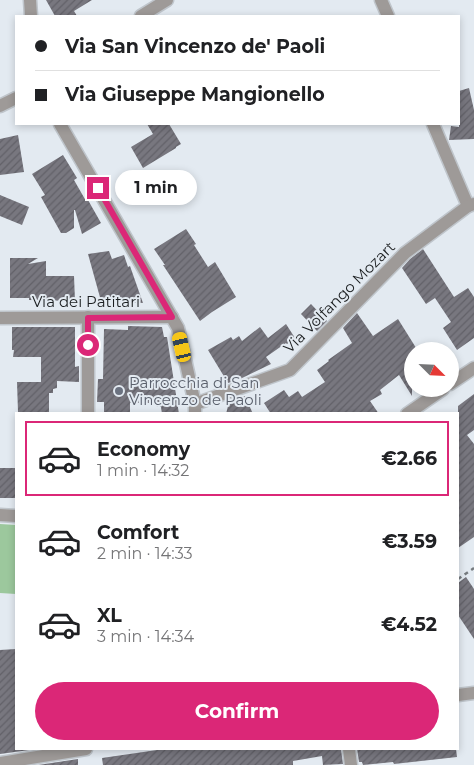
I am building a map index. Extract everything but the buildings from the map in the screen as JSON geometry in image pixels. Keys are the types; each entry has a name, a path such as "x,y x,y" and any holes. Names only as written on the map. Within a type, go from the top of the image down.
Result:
{"street":[{"path":"30,0 31,15"},
{"path":"142,15 167,0"},
{"path":"381,0 388,15"},
{"path":"0,106 15,98"},
{"path":"61,125 178,328 195,409"},
{"path":"433,125 471,205"},
{"name":"Via Volfango Mozart","path":"195,409 290,370 405,253 471,205"},
{"name":"Via dei Patitari","path":"0,318 172,317"},
{"path":"88,318 88,412"},
{"path":"459,378 474,368"},
{"path":"410,412 430,398"},
{"path":"0,516 15,516"},
{"path":"0,763 78,750"},
{"path":"349,750 351,765"}],"path":[{"path":"459,578 474,568"}],"green space":[{"path":"0,524 15,525 15,594 0,593"}],"place":[{"name":"Parrocchia di San Vincenzo de Paoli","path":"119,391"}],"route":[{"path":"88,345 88,318 172,317 98,188"}]}
